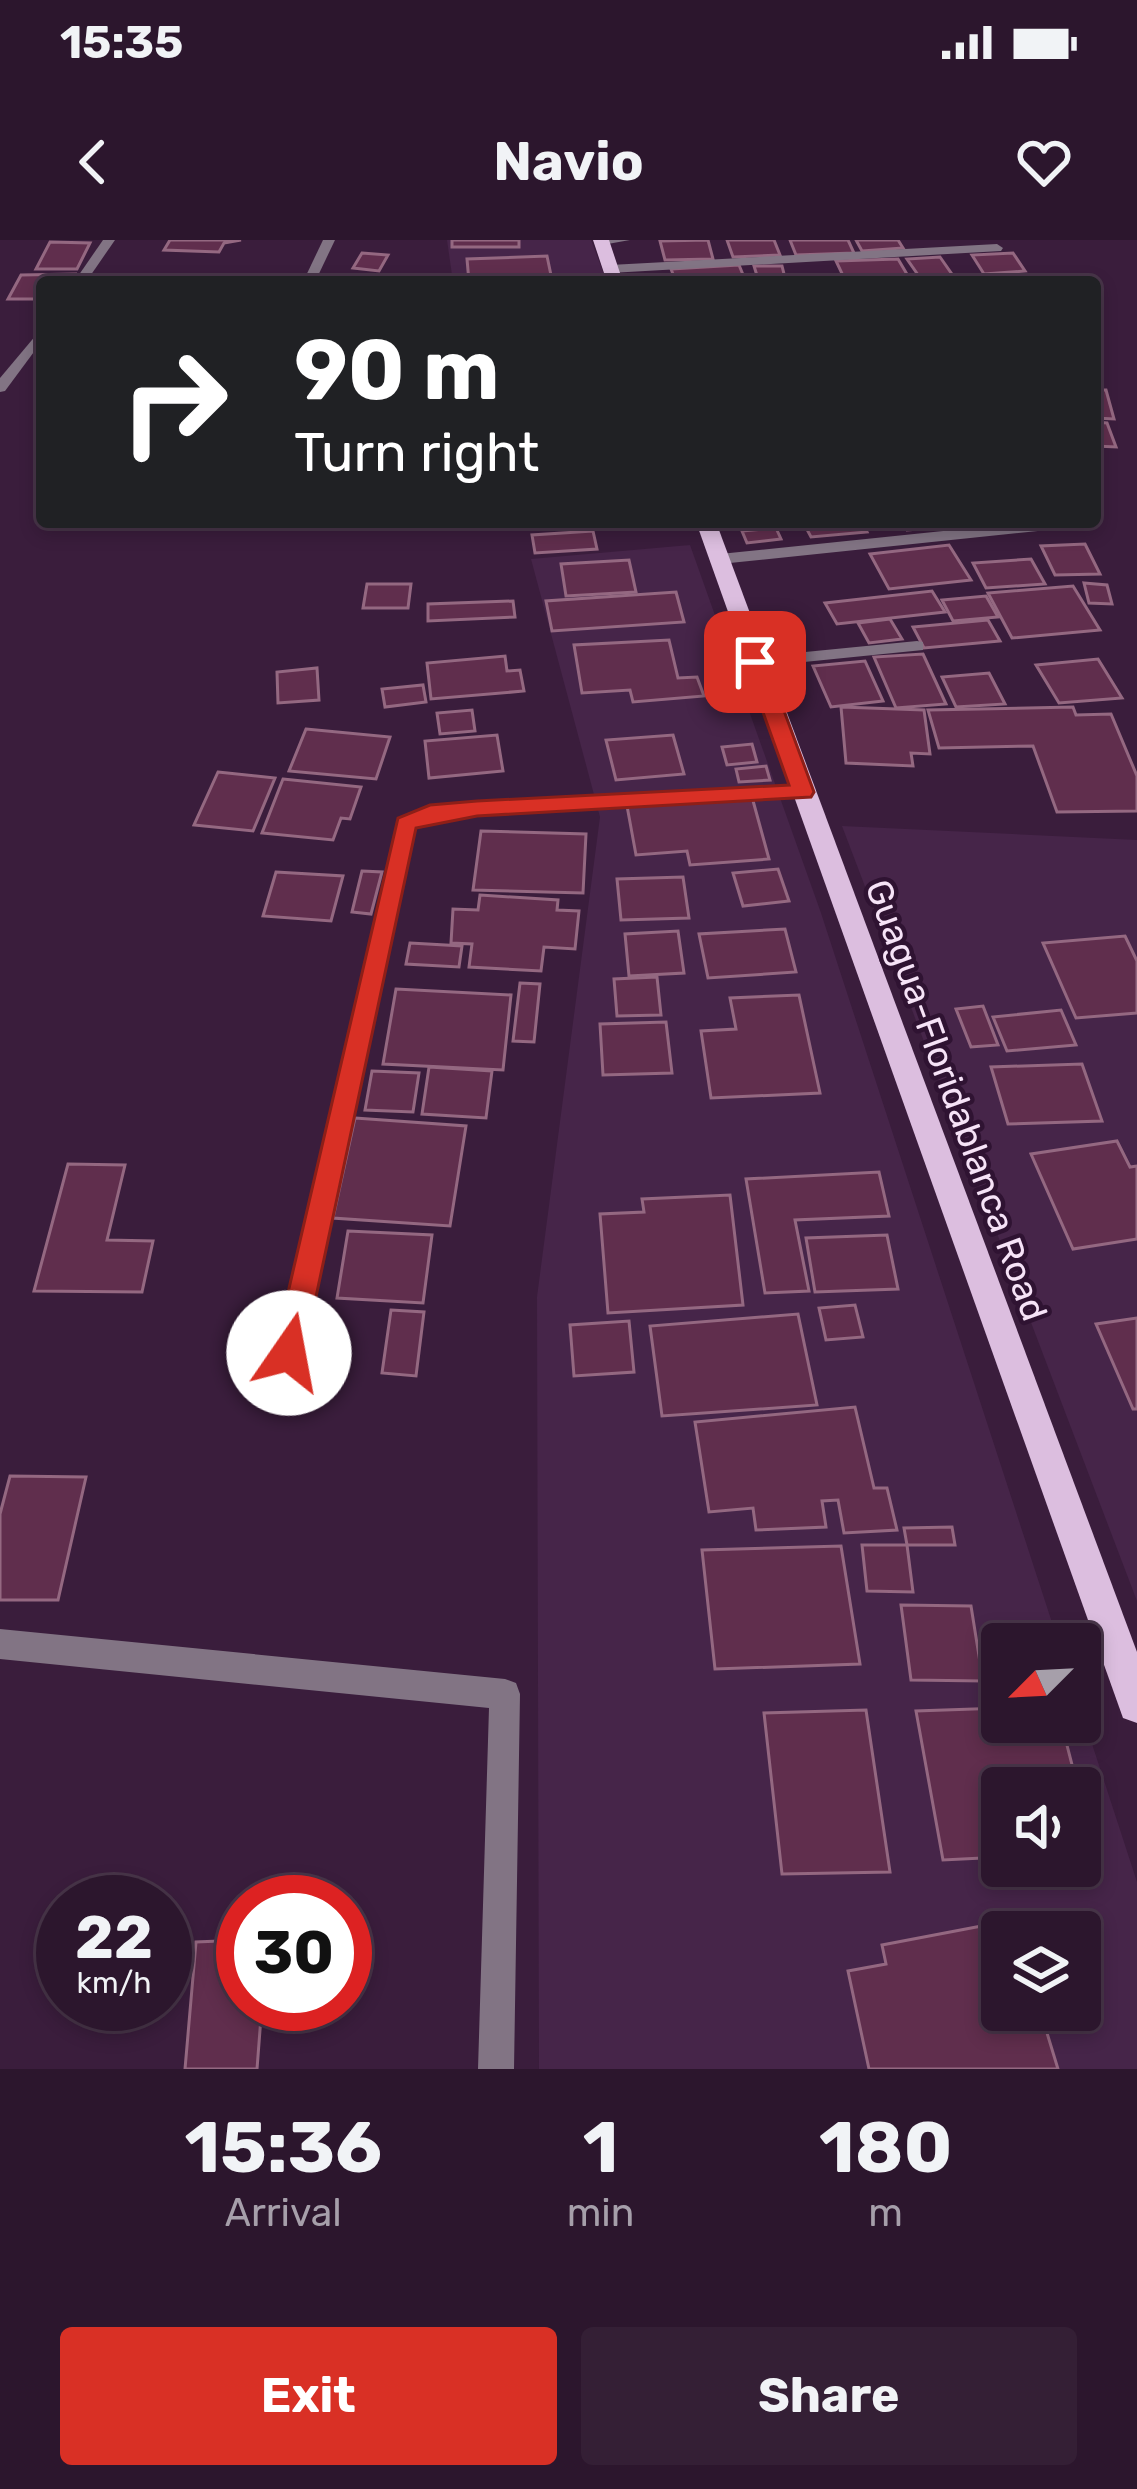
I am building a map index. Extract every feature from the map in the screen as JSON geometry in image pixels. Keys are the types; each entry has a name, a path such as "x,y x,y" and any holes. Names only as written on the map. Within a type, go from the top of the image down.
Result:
{"main road":[{"path":"601,241 612,275"},
{"name":"Guagua-Floridablanca Road","path":"708,528 1137,1704"}],"street":[{"path":"84,276 109,240"},
{"path":"312,276 329,240"},
{"path":"601,241 624,240"},
{"path":"612,275 997,248"},
{"path":"0,388 36,340"},
{"path":"720,559 1018,528"},
{"path":"755,662 917,646"},
{"path":"289,1353 406,823 430,813 477,809 803,792"},
{"path":"0,1644 506,1694 496,2069"}],"shaded area":[{"path":"447,240 591,240 605,276 452,276"},
{"path":"690,545 821,913 1052,1623 981,1623 981,1743 1092,1743 1100,1767 981,1767 981,1887 1101,1887 1101,1771 1137,1882 1137,2069 539,2069 537,1297 600,817 531,559"},
{"path":"842,826 1137,840 1137,1601"}],"building":[{"path":"170,240 241,240 224,243 219,252 164,250"},
{"path":"452,240 519,240 519,247 452,247"},
{"path":"708,240 713,259 665,260 660,241"},
{"path":"727,240 774,240 780,255 733,257"},
{"path":"790,240 848,240 854,253 796,255"},
{"path":"856,240 898,240 903,248 862,251"},
{"path":"50,242 90,243 77,269 36,269"},
{"path":"362,253 388,255 379,271 353,268"},
{"path":"1013,253 1025,271 984,274 972,255"},
{"path":"547,256 551,276 468,276 467,259"},
{"path":"940,257 953,276 919,276 907,259"},
{"path":"898,259 908,276 843,276 836,261"},
{"path":"739,265 744,276 674,276 671,269"},
{"path":"754,266 782,266 784,276 757,276"},
{"path":"75,274 36,276 36,299 8,299 21,275"},
{"path":"1101,390 1106,390 1114,419 1101,418"},
{"path":"1101,422 1107,423 1116,447 1101,446"},
{"path":"776,528 781,539 747,543 742,531"},
{"path":"806,528 865,528 867,532 811,537"},
{"path":"593,531 597,549 535,553 532,535"},
{"path":"1085,544 1100,574 1055,575 1041,546"},
{"path":"949,545 971,580 889,589 870,554"},
{"path":"1031,559 1045,584 986,588 973,563"},
{"path":"629,560 636,592 566,596 561,564"},
{"path":"1084,583 1107,585 1112,604 1089,603"},
{"path":"367,584 411,584 408,608 363,608"},
{"path":"1073,586 1100,630 1012,638 988,593"},
{"path":"932,591 945,612 837,624 825,603"},
{"path":"676,592 684,622 552,631 546,601"},
{"path":"986,596 998,617 953,621 942,600"},
{"path":"513,601 515,617 428,621 428,604"},
{"path":"890,619 902,639 869,643 858,623"},
{"path":"988,620 1000,641 924,648 913,627"},
{"path":"669,640 678,678 697,677 704,696 633,702 630,690 582,693 574,645"},
{"path":"923,654 946,704 896,708 874,657"},
{"path":"505,656 507,671 520,670 524,691 431,699 427,663"},
{"path":"1098,659 1122,698 1059,703 1036,665"},
{"path":"865,661 883,701 831,707 813,666"},
{"path":"317,668 319,700 278,703 277,672"},
{"path":"989,673 1005,704 956,707 942,677"},
{"path":"423,685 426,702 385,707 382,689"},
{"path":"841,707 924,710 930,754 911,753 913,766 846,763"},
{"path":"1073,707 1076,715 1111,714 1137,776 1137,811 1057,812 1033,746 939,748 928,710"},
{"path":"472,710 475,731 440,734 437,713"},
{"path":"306,729 390,737 376,779 289,771"},
{"path":"497,735 503,771 429,778 425,741"},
{"path":"673,735 684,774 616,780 606,740"},
{"path":"752,744 757,762 727,765 722,747"},
{"path":"766,766 770,780 739,782 736,769"},
{"path":"218,772 275,778 253,831 194,825"},
{"path":"283,779 361,787 350,819 341,818 333,840 262,833"},
{"path":"752,797 769,859 690,865 687,851 636,855 627,806"},
{"path":"481,831 586,834 583,893 473,890"},
{"path":"778,869 789,901 743,906 733,873"},
{"path":"362,871 382,872 371,914 352,912"},
{"path":"276,872 343,876 331,921 263,916"},
{"path":"683,877 689,918 621,920 617,879"},
{"path":"480,895 558,900 557,910 579,911 575,949 544,947 541,971 469,967 472,944 451,943 453,909 478,910"},
{"path":"785,929 796,972 708,978 699,934"},
{"path":"678,931 684,973 629,976 625,934"},
{"path":"1125,936 1137,961 1137,1013 1076,1018 1043,943"},
{"path":"410,943 462,946 459,967 406,964"},
{"path":"657,977 661,1015 617,1016 614,979"},
{"path":"520,983 540,984 534,1042 513,1041"},
{"path":"396,989 511,995 503,1070 383,1064"},
{"path":"799,995 820,1093 711,1098 701,1031 736,1029 730,998"},
{"path":"983,1006 998,1045 971,1047 956,1009"},
{"path":"1061,1010 1076,1045 1007,1051 993,1017"},
{"path":"666,1022 672,1073 603,1075 600,1024"},
{"path":"1082,1064 1102,1121 1008,1124 991,1067"},
{"path":"429,1067 492,1071 486,1118 422,1114"},
{"path":"372,1071 419,1073 413,1112 365,1110"},
{"path":"355,1118 466,1126 450,1226 333,1218"},
{"path":"1117,1141 1130,1167 1137,1166 1137,1239 1073,1249 1031,1154"},
{"path":"68,1164 125,1165 107,1240 153,1241 142,1292 34,1291"},
{"path":"879,1172 889,1216 795,1220 809,1291 765,1293 746,1179"},
{"path":"730,1195 743,1305 608,1313 600,1214 644,1212 642,1199"},
{"path":"348,1231 432,1235 423,1303 337,1298"},
{"path":"887,1235 898,1289 815,1292 806,1238"},
{"path":"855,1305 863,1337 826,1340 819,1308"},
{"path":"391,1310 424,1312 416,1376 382,1373"},
{"path":"798,1314 817,1405 662,1416 650,1326"},
{"path":"1137,1318 1137,1409 1133,1409 1096,1324"},
{"path":"629,1321 634,1372 574,1376 570,1325"},
{"path":"855,1407 874,1488 887,1488 897,1530 844,1533 838,1500 822,1501 826,1527 756,1530 753,1508 709,1512 695,1422"},
{"path":"10,1476 86,1477 58,1600 0,1600 0,1514"},
{"path":"952,1527 955,1545 907,1545 904,1528"},
{"path":"862,1545 907,1545 913,1592 867,1591"},
{"path":"841,1546 860,1664 715,1669 702,1550"},
{"path":"901,1605 971,1606 981,1681 911,1680"},
{"path":"981,1709 981,1743 1066,1743 1073,1767 981,1767 981,1858 943,1860 916,1711"},
{"path":"866,1710 890,1872 782,1874 764,1713"},
{"path":"981,1926 981,2031 1046,2031 1058,2069 869,2069 848,1971 886,1964 882,1945"},
{"path":"216,1941 216,2031 260,2031 257,2069 185,2069 188,2031 192,2031 196,1942"}],"route":[{"path":"289,1353 406,823 430,813 477,809 803,792 755,662"}]}
